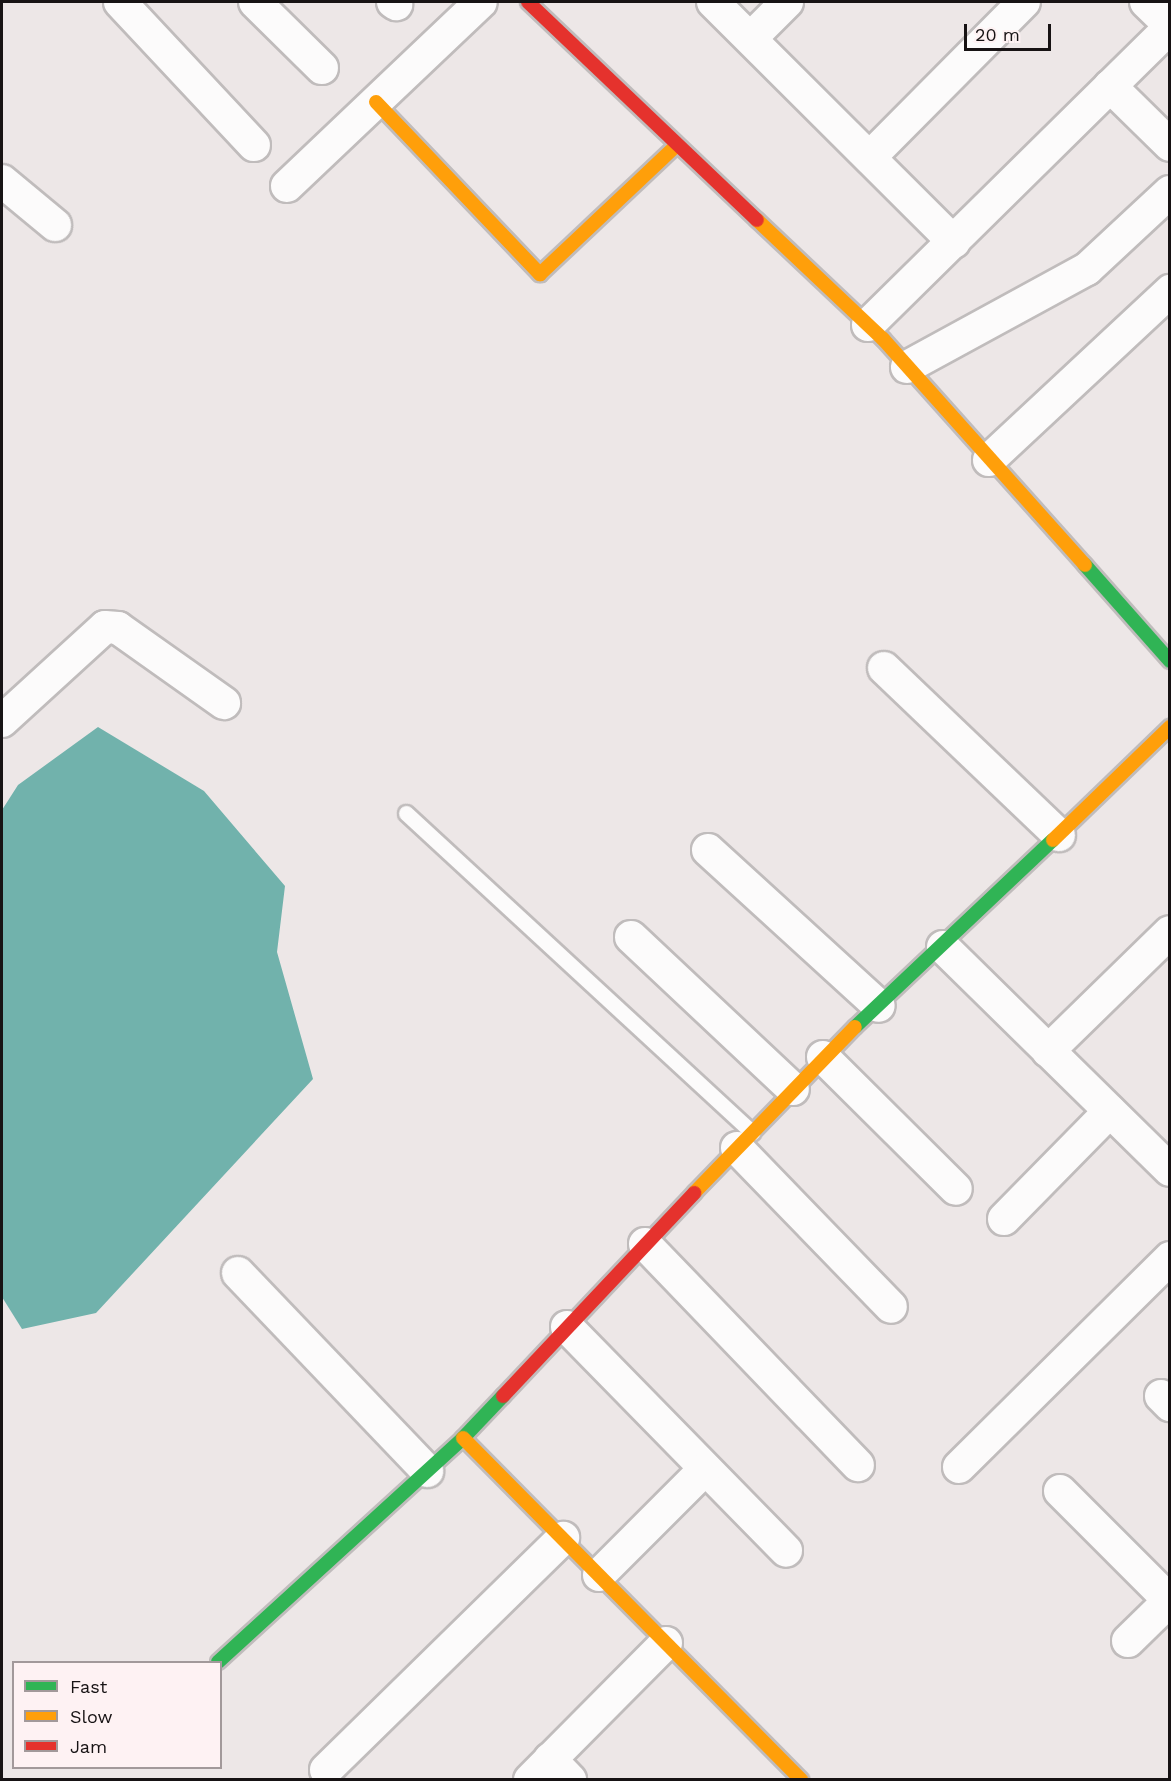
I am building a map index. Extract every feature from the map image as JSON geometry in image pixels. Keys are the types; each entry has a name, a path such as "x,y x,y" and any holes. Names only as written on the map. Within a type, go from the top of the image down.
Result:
{"street":[{"path":"120,2 254,145"},
{"path":"255,2 322,68"},
{"path":"287,186 482,2"},
{"path":"528,2 867,325 1170,661"},
{"path":"712,2 871,156 954,242"},
{"path":"751,39 787,2"},
{"path":"871,156 1024,2"},
{"path":"867,325 954,242 1170,26 1146,2"},
{"path":"1110,86 1170,145"},
{"path":"376,102 540,274 677,145"},
{"path":"2,181 55,225"},
{"path":"907,367 1087,268 1170,192"},
{"path":"989,460 1170,291"},
{"path":"2,721 105,627 118,628 224,703"},
{"path":"884,668 1059,835"},
{"path":"219,1661 463,1438 824,1057 943,947 1170,727"},
{"path":"708,850 879,1006"},
{"path":"1048,1051 1170,932"},
{"path":"631,937 793,1089"},
{"path":"943,947 1170,1170"},
{"path":"824,1057 956,1189"},
{"path":"1004,1219 1110,1112"},
{"path":"744,1140 891,1307"},
{"path":"645,1244 858,1465"},
{"path":"959,1467 1170,1258"},
{"path":"238,1273 427,1471"},
{"path":"567,1327 786,1551"},
{"path":"463,1438 801,1779"},
{"path":"599,1575 705,1469"},
{"path":"1060,1491 1169,1600 1128,1641"},
{"path":"326,1770 563,1538"},
{"path":"550,1773 666,1643"}],"lane":[{"path":"405,813 744,1140"}],"water":[{"path":"98,727 204,791 285,886 277,952 313,1079 96,1313 22,1329 2,1297 2,810 18,785"}],"traffic: fast":[{"path":"1085,565 1170,661"},
{"path":"855,1027 1053,840"},
{"path":"219,1661 463,1438 503,1396"}],"traffic: slow":[{"path":"376,102 540,274 677,145"},
{"path":"757,220 883,339 1085,565"},
{"path":"1053,840 1170,727"},
{"path":"694,1193 855,1027"},
{"path":"463,1438 801,1780"}],"traffic: jam":[{"path":"528,2 757,220"},
{"path":"503,1396 694,1193"}]}
